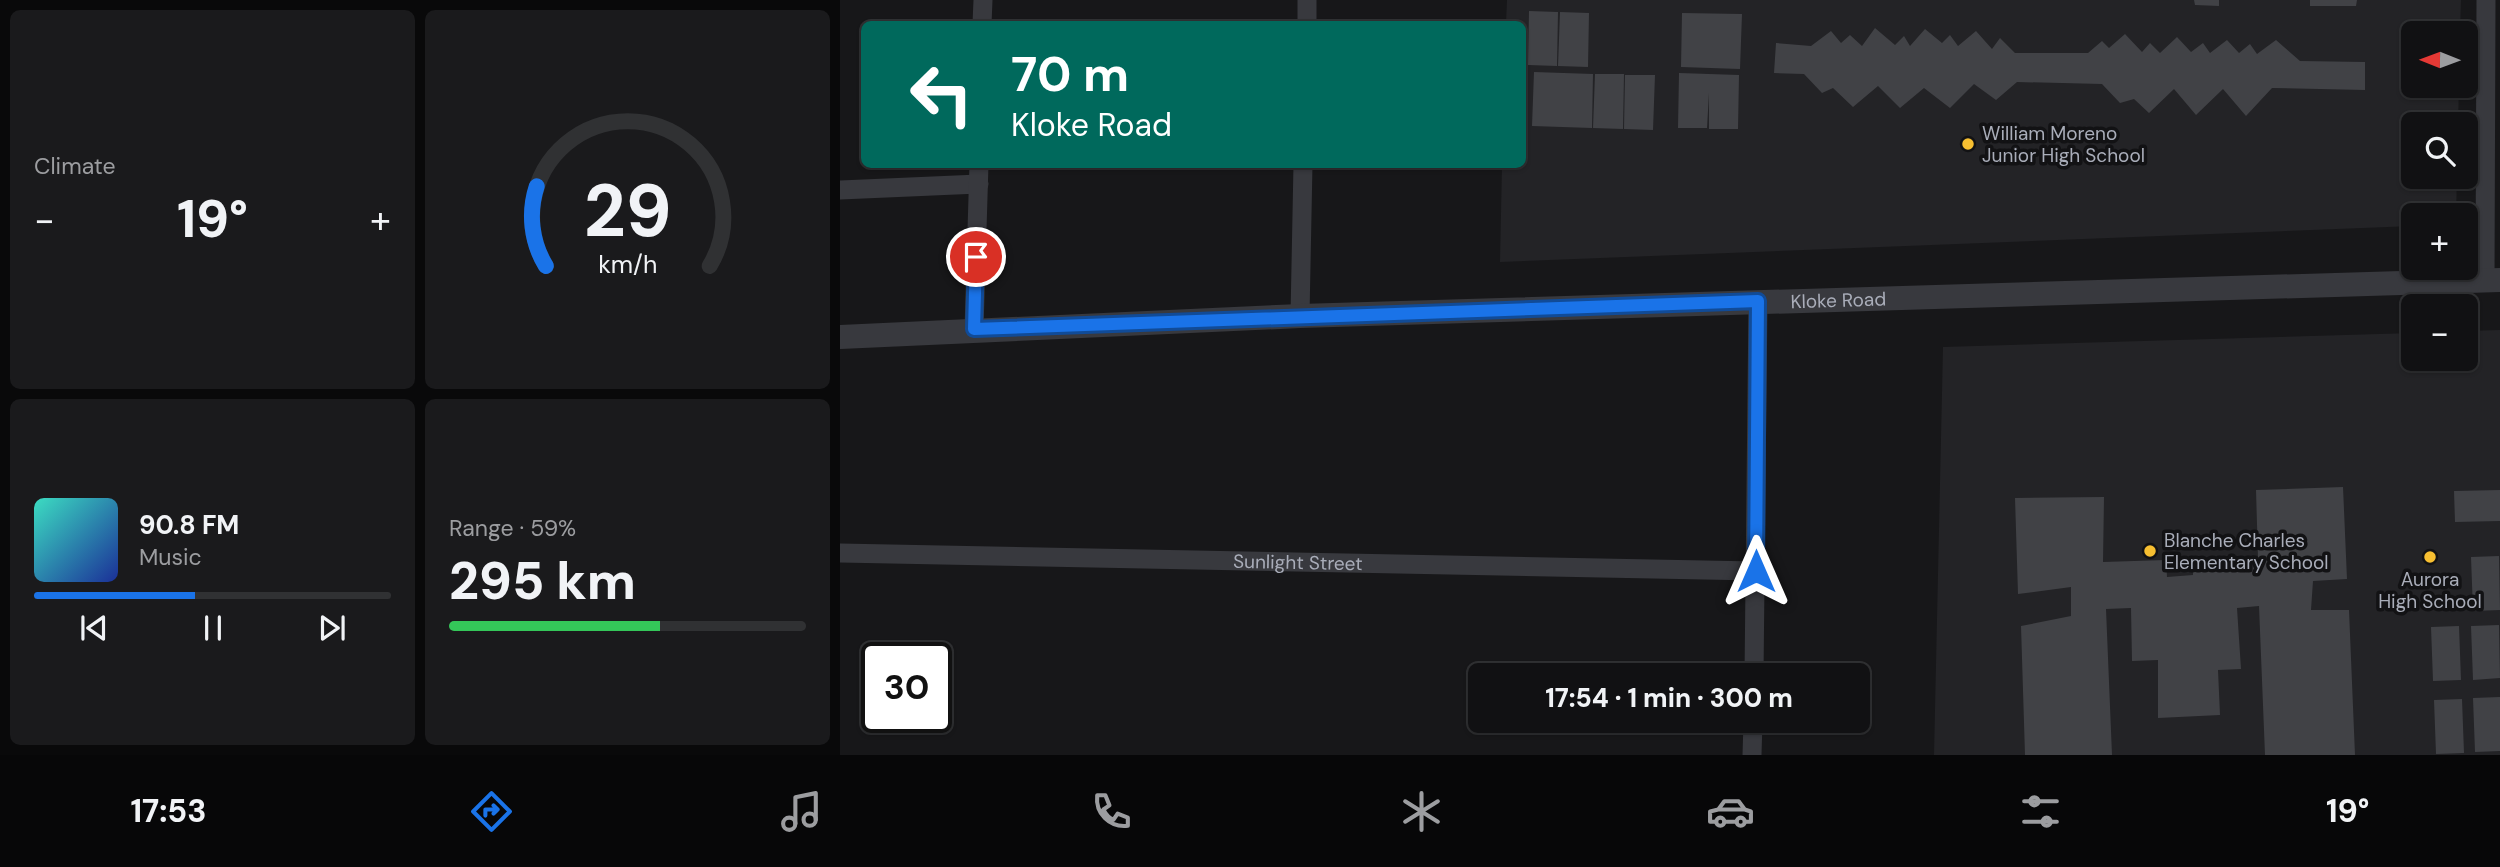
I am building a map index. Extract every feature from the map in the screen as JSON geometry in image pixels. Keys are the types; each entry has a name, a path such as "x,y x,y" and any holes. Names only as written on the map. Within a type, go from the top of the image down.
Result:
{"street":[{"path":"982,21 983,0"},
{"path":"1307,0 1307,21"},
{"path":"2486,0 2492,280"},
{"path":"1300,316 1303,168"},
{"path":"840,190 979,174 974,329"},
{"name":"Kloke Road","path":"840,337 1300,316 2492,280"},
{"path":"1754,663 1758,301"},
{"name":"Sunlight Street","path":"840,553 1756,571"},
{"path":"1752,755 1753,733"}],"shaded area":[{"name":"William Moreno Junior High School","path":"1507,0 2461,0 2460,21 2401,21 2401,98 2459,98 2458,112 2401,112 2401,189 2457,189 2456,203 2401,203 2401,226 1500,262 1502,168 1526,168 1526,21 1506,21"},
{"name":"Blanche Charles Elementary School","path":"2500,330 2500,755 1934,755 1943,347 2401,333 2401,371 2478,371 2478,331"}],"building":[{"path":"2194,0 2219,0 2219,6 2195,5"},
{"path":"2310,0 2357,0 2356,6 2310,6"},
{"path":"1529,11 1558,12 1557,66 1528,65"},
{"path":"1560,12 1589,13 1588,67 1558,66"},
{"path":"1682,13 1742,14 1740,69 1681,67"},
{"path":"1875,28 1895,45 1904,36 1910,46 1925,29 1942,43 1950,35 1958,46 1976,31 1992,49 2000,38 2015,53 2088,53 2102,41 2109,48 2125,34 2142,52 2150,43 2160,53 2177,37 2191,52 2203,43 2210,53 2227,40 2239,53 2250,44 2257,54 2276,40 2300,61 2365,62 2365,90 2272,88 2246,116 2223,89 2196,115 2174,89 2149,113 2134,99 2120,103 2102,84 2017,82 1996,100 1974,84 1950,108 1924,88 1900,108 1878,86 1853,107 1833,88 1822,93 1804,74 1774,73 1776,43 1811,46 1831,31 1841,43 1850,35 1862,46"},
{"path":"1534,72 1593,74 1592,128 1532,126"},
{"path":"1679,73 1739,75 1738,129 1709,129 1709,93 1707,128 1678,128"},
{"path":"1595,74 1624,74 1623,129 1593,128"},
{"path":"1625,75 1655,75 1653,130 1624,129"},
{"path":"2343,487 2347,579 2313,581 2311,610 2349,610 2355,755 2265,755 2259,606 2237,608 2241,669 2218,670 2220,715 2158,718 2158,660 2132,661 2131,608 2106,609 2112,755 2025,755 2021,626 2071,616 2071,587 2018,594 2015,498 2104,497 2103,562 2166,560 2167,577 2193,575 2193,562 2258,558 2256,490"},
{"path":"2500,490 2500,521 2455,522 2454,491"},
{"path":"2499,556 2500,610 2473,611 2471,557"},
{"path":"2499,625 2500,678 2473,680 2471,626"},
{"path":"2459,626 2461,680 2433,681 2431,627"},
{"path":"2500,697 2500,751 2475,752 2473,698"},
{"path":"2462,699 2464,753 2436,754 2434,700"}],"place":[{"name":"William Moreno Junior High School","path":"1968,144"},
{"name":"Blanche Charles Elementary School","path":"2150,551"},
{"name":"Aurora High School","path":"2430,557"}],"route":[{"path":"976,257 974,329 1758,301 1756,571"}]}
